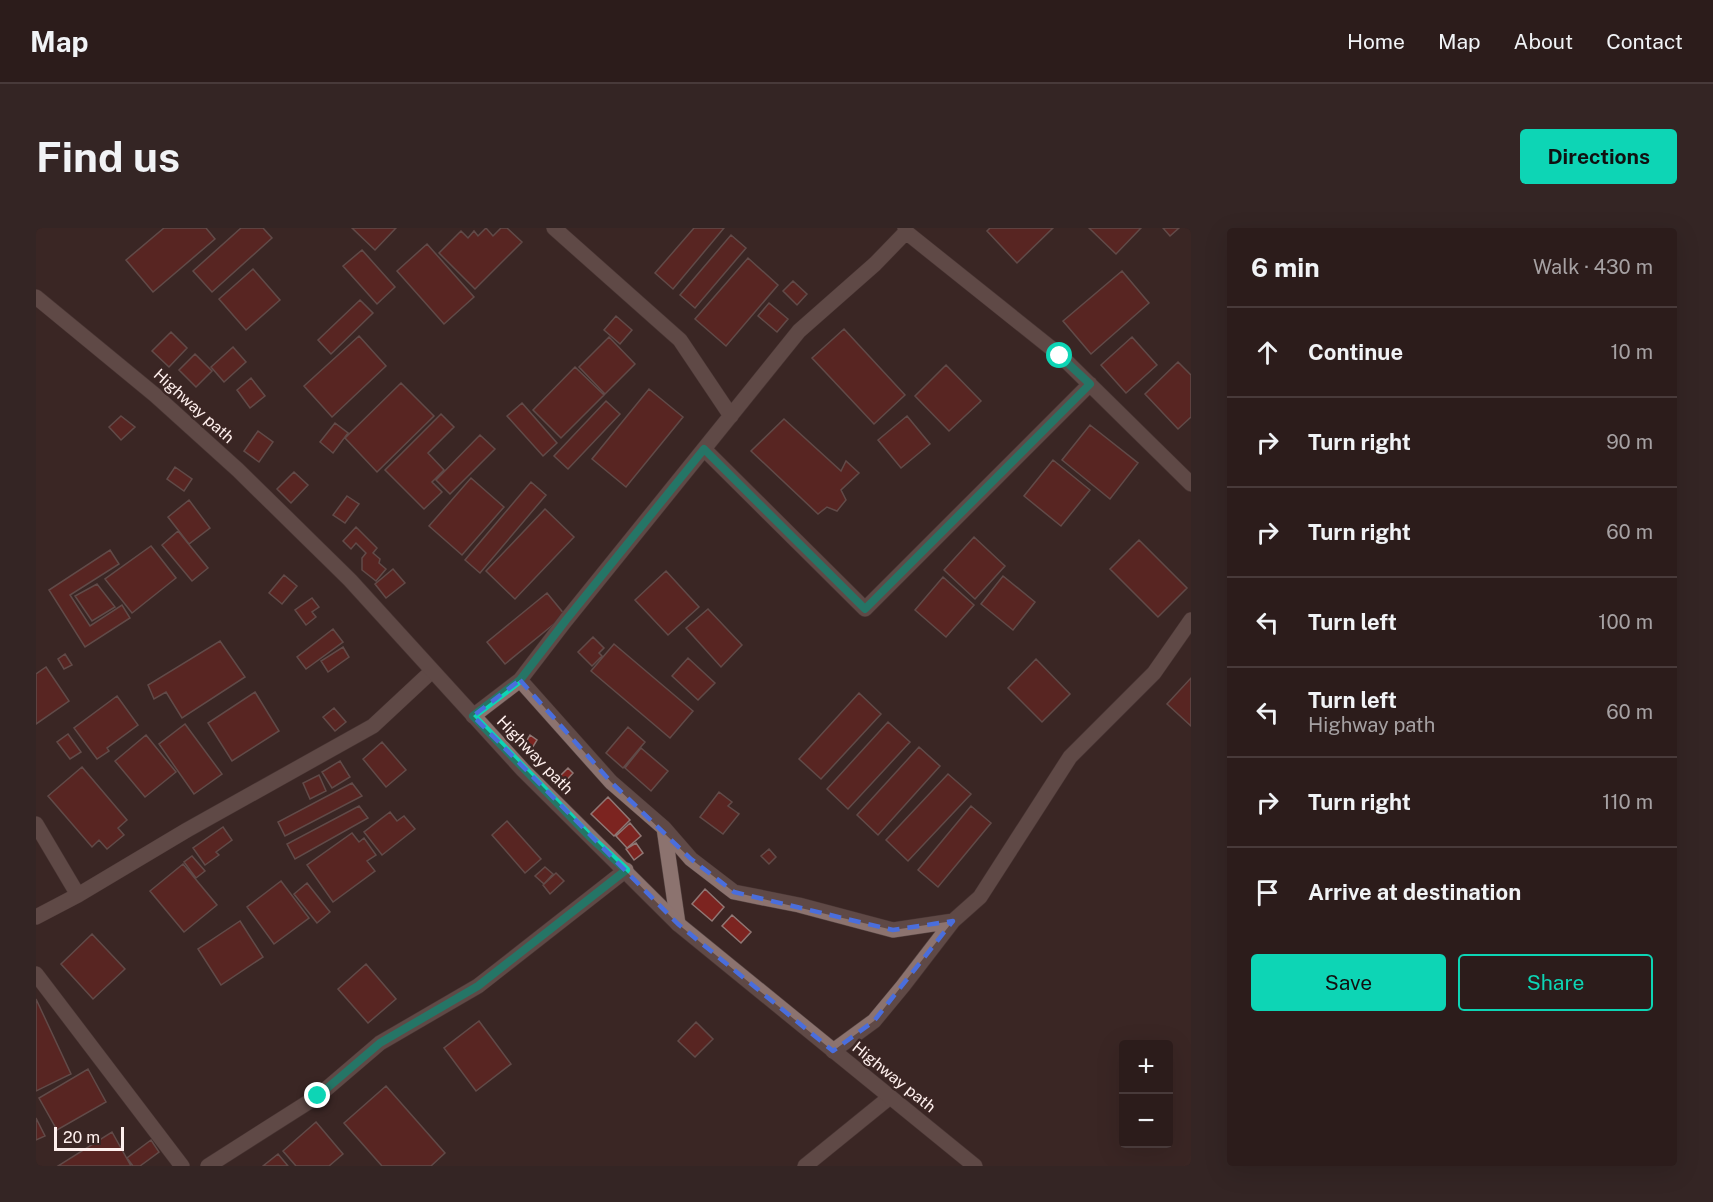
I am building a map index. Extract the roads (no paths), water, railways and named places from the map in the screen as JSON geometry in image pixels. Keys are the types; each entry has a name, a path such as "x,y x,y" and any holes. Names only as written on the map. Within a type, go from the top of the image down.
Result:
{"street":[{"path":"554,228 680,340 731,416"},
{"path":"473,716 520,680 799,331 875,264 905,230 1060,356 1191,484"},
{"name":"Highway path","path":"36,297 155,395 238,470 350,580 473,716 678,924 975,1166"},
{"path":"704,449 865,609 1090,384"},
{"path":"833,1051 874,1021 953,921 980,897 1070,757 1154,673 1191,620"},
{"path":"36,917 373,726 432,671"},
{"path":"520,680 611,782 664,828 691,859 734,892 799,905 893,930 953,921"},
{"path":"36,824 78,895"},
{"path":"664,828 678,924"},
{"path":"208,1166 318,1096 380,1043 478,986 626,870"},
{"path":"36,974 182,1166"},
{"path":"805,1166 890,1097"}]}
